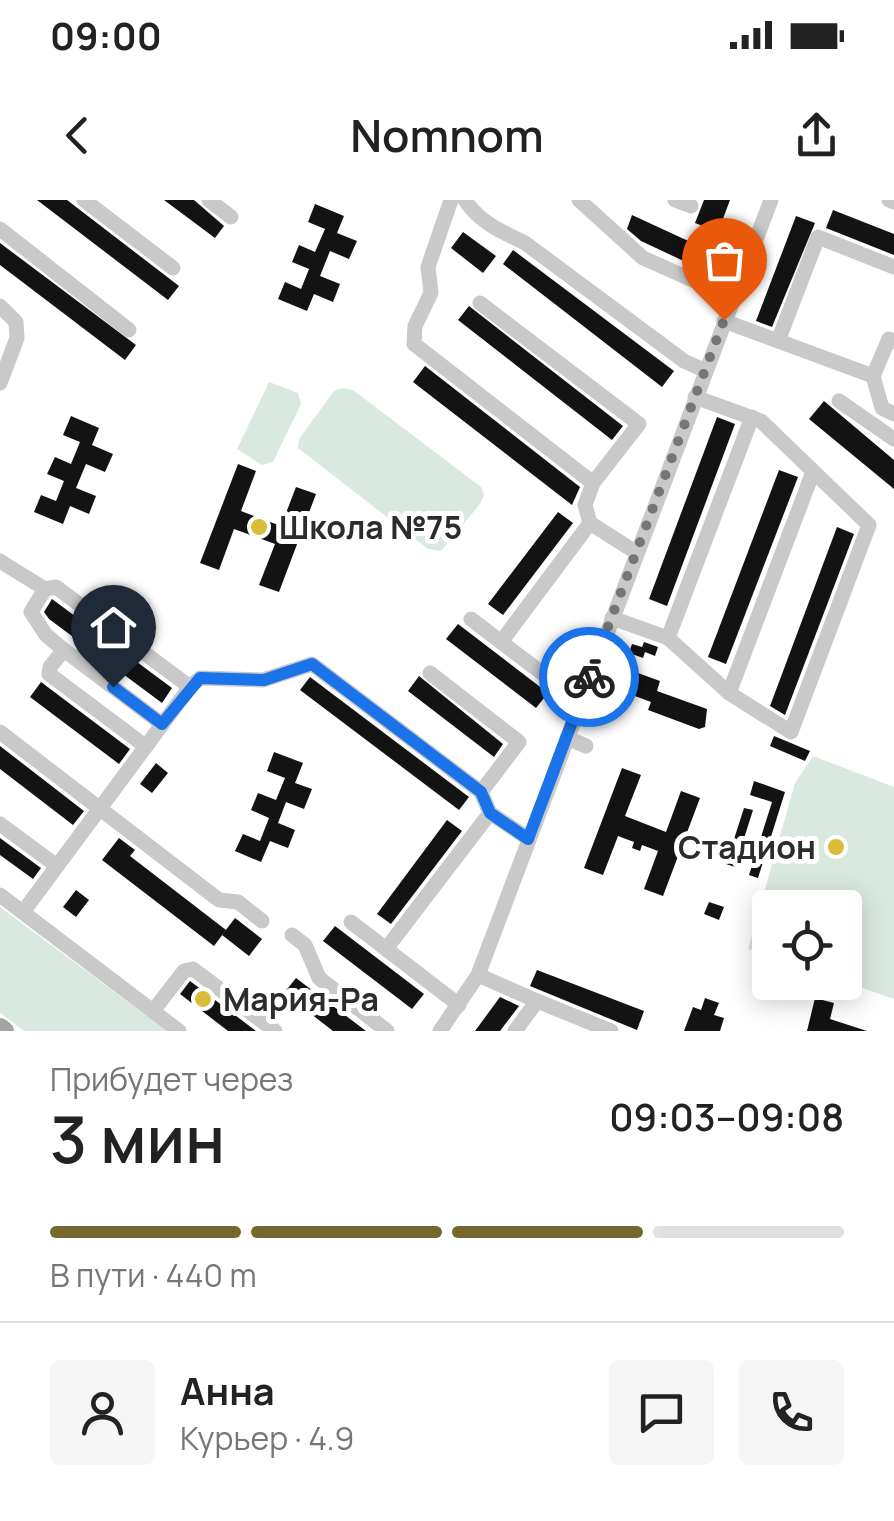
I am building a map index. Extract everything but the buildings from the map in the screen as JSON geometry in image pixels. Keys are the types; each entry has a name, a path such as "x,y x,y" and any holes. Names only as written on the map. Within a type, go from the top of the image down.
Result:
{"street":[{"path":"84,200 173,268"},
{"path":"209,200 231,218"},
{"path":"451,200 428,267 431,292 415,326 414,344 594,483"},
{"path":"465,200 497,230 524,243 684,361 706,371"},
{"path":"579,200 642,258 733,298"},
{"path":"440,1031 478,975 771,200"},
{"path":"0,229 129,330"},
{"path":"778,340 818,238 894,266"},
{"path":"480,303 639,424 594,483 585,505 590,523 636,553"},
{"path":"0,306 16,322 18,338 0,383"},
{"path":"724,320 873,376"},
{"path":"894,341 889,340 873,376 882,408 894,414"},
{"path":"612,618 668,638 729,693 791,732 869,525 752,418 696,397"},
{"path":"840,401 894,438"},
{"path":"668,638 752,418"},
{"path":"729,693 813,472"},
{"path":"501,642 590,523"},
{"path":"0,561 45,588 56,588 195,683 264,680 312,664 481,792 490,813 528,839"},
{"path":"45,588 31,612 46,635 162,724"},
{"path":"472,620 563,689 582,697"},
{"path":"64,650 50,666 50,674 145,746"},
{"path":"23,912 208,661"},
{"path":"430,673 519,742 481,792"},
{"path":"218,680 236,694"},
{"path":"0,732 220,900 238,902 262,921"},
{"path":"567,738 586,746"},
{"path":"386,949 490,813"},
{"path":"0,824 56,866"},
{"path":"0,895 180,1031"},
{"path":"351,922 458,1004"},
{"path":"292,935 305,945 319,978 387,1031"},
{"path":"153,1011 184,971 193,969 275,1031"},
{"path":"478,975 610,1031"},
{"path":"515,1031 537,1000"}],"shaded area":[{"path":"269,382 298,393 301,404 273,462 262,465 237,449"},
{"path":"353,390 481,487 484,495 480,504 441,551 428,549 298,448 299,439 334,391"},
{"name":"Стадион","path":"813,756 894,787 894,999 862,988 862,890 765,890 795,783"},
{"path":"0,907 167,1031 24,1031 0,1013"}],"way so far":[{"path":"589,677 724,320"}],"place":[{"name":"Школа №75","path":"259,527"},
{"name":"Стадион","path":"836,847"},
{"name":"Мария-Ра","path":"203,999"}],"route":[{"path":"113,687 162,724 200,678 264,680 312,664 481,792 490,813 528,839 589,677"}]}
